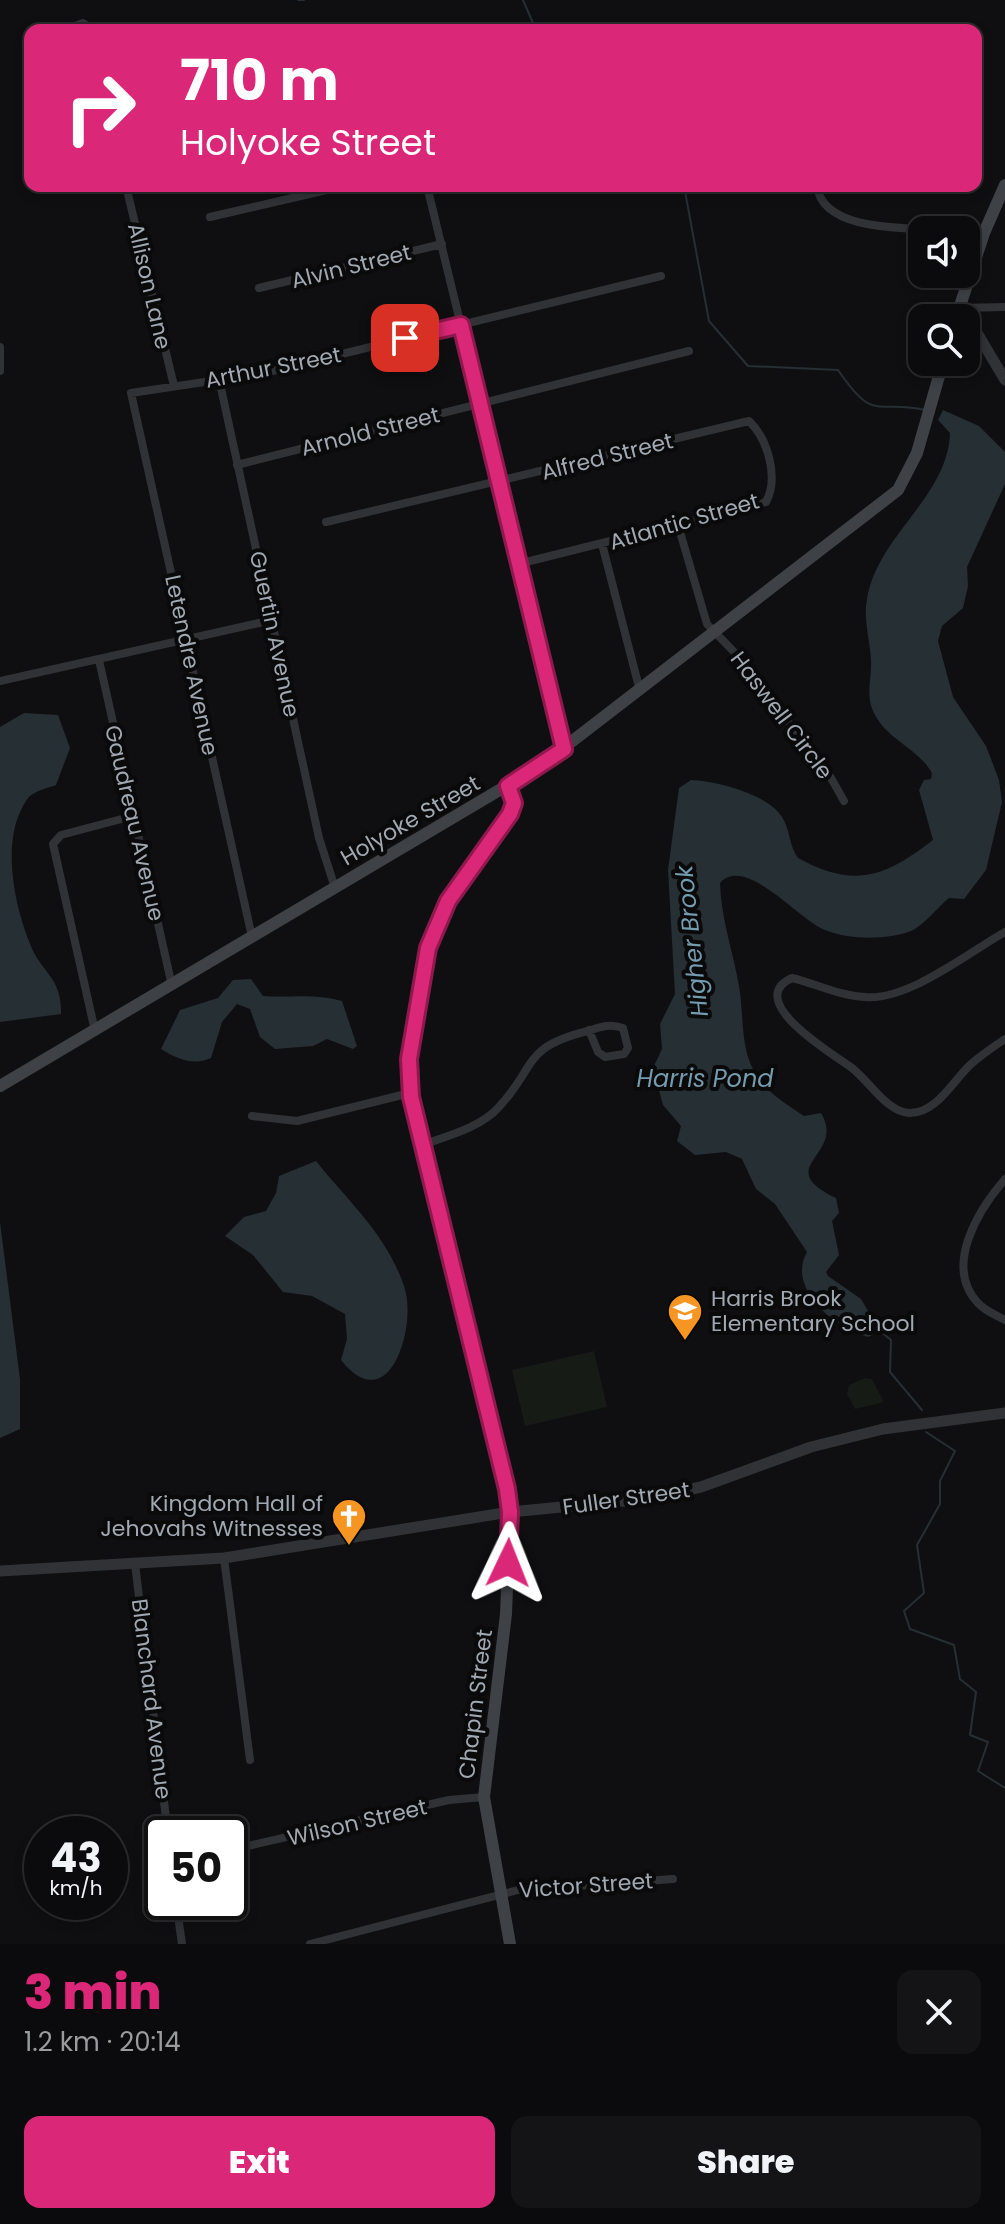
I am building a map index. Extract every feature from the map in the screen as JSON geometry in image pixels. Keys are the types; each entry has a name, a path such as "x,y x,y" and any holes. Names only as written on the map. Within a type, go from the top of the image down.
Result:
{"main road":[{"path":"961,304 984,233 1005,185"},
{"name":"Holyoke Street","path":"0,1086 508,786 564,749 898,490 913,463 939,376"},
{"name":"Chapin Street","path":"508,786 514,803 510,814 448,901 428,948 409,1059 410,1093 510,1512 506,1614 484,1797 510,1944"}],"street":[{"name":"Allison Lane","path":"127,192 174,386"},
{"path":"210,217 318,192"},
{"path":"429,192 564,749"},
{"path":"818,192 829,212 848,221 908,226"},
{"path":"980,233 984,233"},
{"name":"Alvin Street","path":"259,288 442,244"},
{"name":"Arthur Street","path":"131,393 264,373 661,276"},
{"path":"980,310 1005,307"},
{"path":"980,338 1005,380"},
{"path":"0,347 0,371"},
{"name":"Arnold Street","path":"237,465 689,351"},
{"name":"Guertin Avenue","path":"219,379 319,838 335,888"},
{"name":"Letendre Avenue","path":"131,393 252,937"},
{"name":"Alfred Street","path":"326,522 749,421"},
{"name":"Atlantic Street","path":"518,564 766,502 773,489 762,434 749,421"},
{"name":"Haswell Circle","path":"678,525 707,624 738,656 831,778 844,801"},
{"path":"602,544 640,691"},
{"path":"0,681 272,620"},
{"name":"Gaudreau Avenue","path":"99,660 172,986"},
{"path":"95,1032 53,844 61,835 133,816"},
{"path":"1005,932 913,986 887,996 846,994 792,978 785,982 780,993 786,1014 797,1029 856,1071 893,1107 906,1113 932,1105 970,1065 1005,1039"},
{"path":"422,1145 484,1119 499,1107 540,1048 561,1037 589,1030 613,1024 623,1028 628,1048 624,1054 605,1057 598,1052 589,1030"},
{"path":"252,1116 297,1121 410,1093"},
{"path":"1005,1179 975,1223 967,1242 965,1265 968,1284 977,1301 1005,1320"},
{"name":"Fuller Street","path":"0,1571 224,1558 510,1512 667,1495 721,1480 811,1447 883,1429 1005,1413"},
{"path":"224,1558 250,1760"},
{"name":"Blanchard Avenue","path":"135,1564 166,1816"},
{"name":"Wilson Street","path":"248,1846 449,1800 484,1797"},
{"name":"Victor Street","path":"310,1944 499,1894 673,1879"},
{"path":"179,1920 182,1944"}],"shaded area":[{"path":"594,1351 607,1407 525,1426 512,1370"},
{"path":"865,1378 872,1379 884,1402 855,1409 847,1394 849,1385"}],"water":[{"name":"Harris Pond","path":"943,410 979,426 1005,452 1005,484 967,567 968,586 963,608 942,626 938,641 953,697 986,746 999,780 1002,802 986,870 964,899 949,898 916,929 880,937 845,936 825,930 757,882 743,877 731,876 720,883 739,986 744,1041 750,1061 764,1085 783,1102 804,1116 821,1113 826,1128 825,1140 809,1168 809,1177 817,1187 836,1198 839,1213 832,1221 839,1255 826,1272 861,1299 880,1331 868,1337 829,1316 808,1293 802,1266 807,1252 775,1204 756,1189 742,1159 726,1152 695,1155 677,1141 681,1126 663,1105 653,1068 662,1049 660,1024 675,994 668,870 679,788 691,780 727,786 765,802 782,817 798,858 836,873 853,876 884,870 933,840 919,790 924,780 931,779 932,773 919,757 887,731 871,706 871,660 866,614 873,576 938,477 946,456 950,433 938,420"},
{"path":"24,713 58,715 70,748 56,785 28,798 19,813 12,850 12,870 24,927 35,954 55,984 61,1014 0,1022 0,727"},
{"path":"251,979 263,996 312,996 342,1001 357,1046 353,1049 327,1039 313,1046 275,1049 260,1037 250,1009 237,1004 222,1022 211,1058 185,1060 161,1049 180,1010 218,998 233,980"},
{"path":"316,1161 377,1235 404,1286 407,1323 403,1343 396,1361 386,1374 373,1380 358,1376 341,1360 347,1339 345,1314 312,1296 283,1292 253,1255 225,1236 244,1217 266,1211 276,1193 279,1176"},
{"path":"0,1222 20,1379 20,1429 0,1438"}],"waterway":[{"name":"Higher Brook","path":"298,0 304,0"},
{"name":"Higher Brook","path":"523,0 533,24"},
{"name":"Higher Brook","path":"685,192 709,321 748,366 838,370 850,387 869,403 925,410"},
{"name":"Higher Brook","path":"881,1332 891,1340 890,1372 922,1410"},
{"name":"Higher Brook","path":"926,1432 955,1451 940,1481 940,1504 917,1545 924,1593 904,1611 910,1629 954,1645 960,1679 976,1692 970,1735 988,1742 978,1771 1005,1788"}],"place":[{"name":"Harris Brook Elementary School","path":"685,1342"},
{"name":"Kingdom Hall of Jehovahs Witnesses","path":"349,1547"}],"route":[{"path":"405,338 461,325 564,749 508,786 514,803 510,814 448,901 436,925 428,948 409,1059 411,1097 507,1489 510,1512 508,1563"}]}
